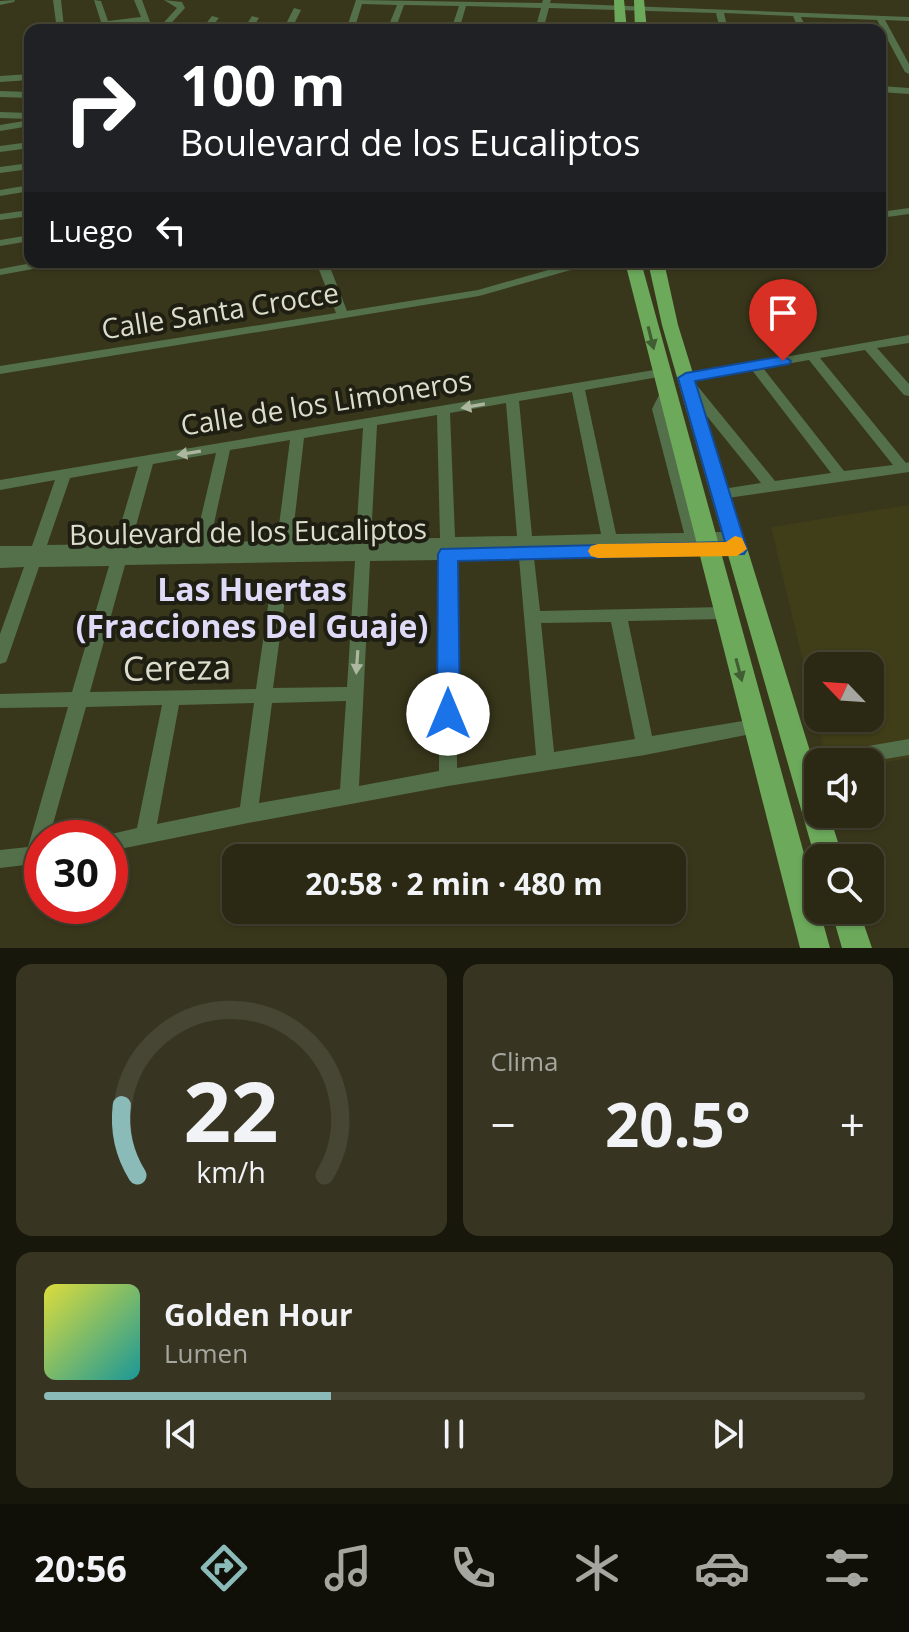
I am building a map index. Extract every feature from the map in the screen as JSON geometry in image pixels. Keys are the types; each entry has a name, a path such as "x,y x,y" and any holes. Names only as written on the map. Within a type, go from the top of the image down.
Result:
{"main road":[{"path":"619,4 621,24"},
{"path":"639,4 641,24"},
{"path":"634,268 700,544 724,613 815,948"},
{"path":"658,268 686,380 735,543 809,748"},
{"path":"849,924 857,948"}],"street":[{"path":"0,3 10,0"},
{"path":"57,0 60,24"},
{"path":"138,0 146,24"},
{"path":"166,24 181,6 168,0"},
{"path":"97,1 104,24"},
{"path":"352,24 359,1 639,4 720,12 909,19"},
{"path":"393,24 402,2"},
{"path":"541,24 546,3"},
{"path":"457,24 463,4"},
{"path":"290,24 297,10"},
{"path":"720,12 723,24"},
{"path":"796,15 800,24"},
{"path":"210,24 215,18"},
{"path":"251,24 255,18"},
{"path":"880,18 883,24"},
{"path":"122,24 144,19"},
{"path":"886,29 909,72"},
{"path":"0,79 24,77"},
{"path":"886,89 909,91"},
{"path":"0,94 24,95"},
{"path":"0,115 24,116"},
{"path":"0,128 24,124"},
{"path":"0,149 24,146"},
{"path":"0,170 24,167"},
{"path":"0,193 24,189"},
{"path":"886,214 909,211"},
{"path":"0,217 24,214"},
{"path":"0,243 24,239"},
{"path":"0,272 24,268"},
{"path":"324,268 342,314"},
{"name":"Calle Santa Crocce","path":"0,370 479,293 567,268"},
{"path":"772,487 686,380 909,339"},
{"path":"868,346 909,392"},
{"path":"812,356 906,468"},
{"path":"755,366 841,477"},
{"name":"Calle de los Limoneros","path":"0,485 578,388 663,384"},
{"path":"578,388 610,540"},
{"path":"512,399 546,762"},
{"path":"443,411 448,549 448,778"},
{"path":"349,796 370,423"},
{"path":"283,552 298,434"},
{"path":"199,554 224,447"},
{"path":"48,820 78,698 147,459"},
{"path":"721,494 906,468"},
{"path":"0,657 65,473"},
{"name":"Boulevard de los Eucaliptos","path":"526,547 610,540 700,544"},
{"name":"Boulevard de los Eucaliptos","path":"0,552 36,556 120,555 735,543"},
{"name":"Boulevard de los Eucaliptos","path":"0,562 36,556"},
{"path":"248,814 278,592"},
{"path":"532,617 724,613"},
{"path":"618,614 645,747"},
{"name":"Cereza","path":"0,701 355,694"},
{"path":"145,836 172,698"},
{"path":"128,839 448,778 755,727"},
{"path":"884,751 909,747"},
{"path":"0,859 24,856"}],"shaded area":[{"path":"909,505 909,758 884,762 884,748 824,748 820,732 884,732 884,652 804,652 804,665 771,527"}],"slow traffic":[{"path":"598,551 737,549 735,543"}],"district":[{"name":"Las Huertas (Fracciones Del Guaje)","path":"252,606"}],"route":[{"path":"448,714 448,554 737,549 686,378 783,361"}]}
